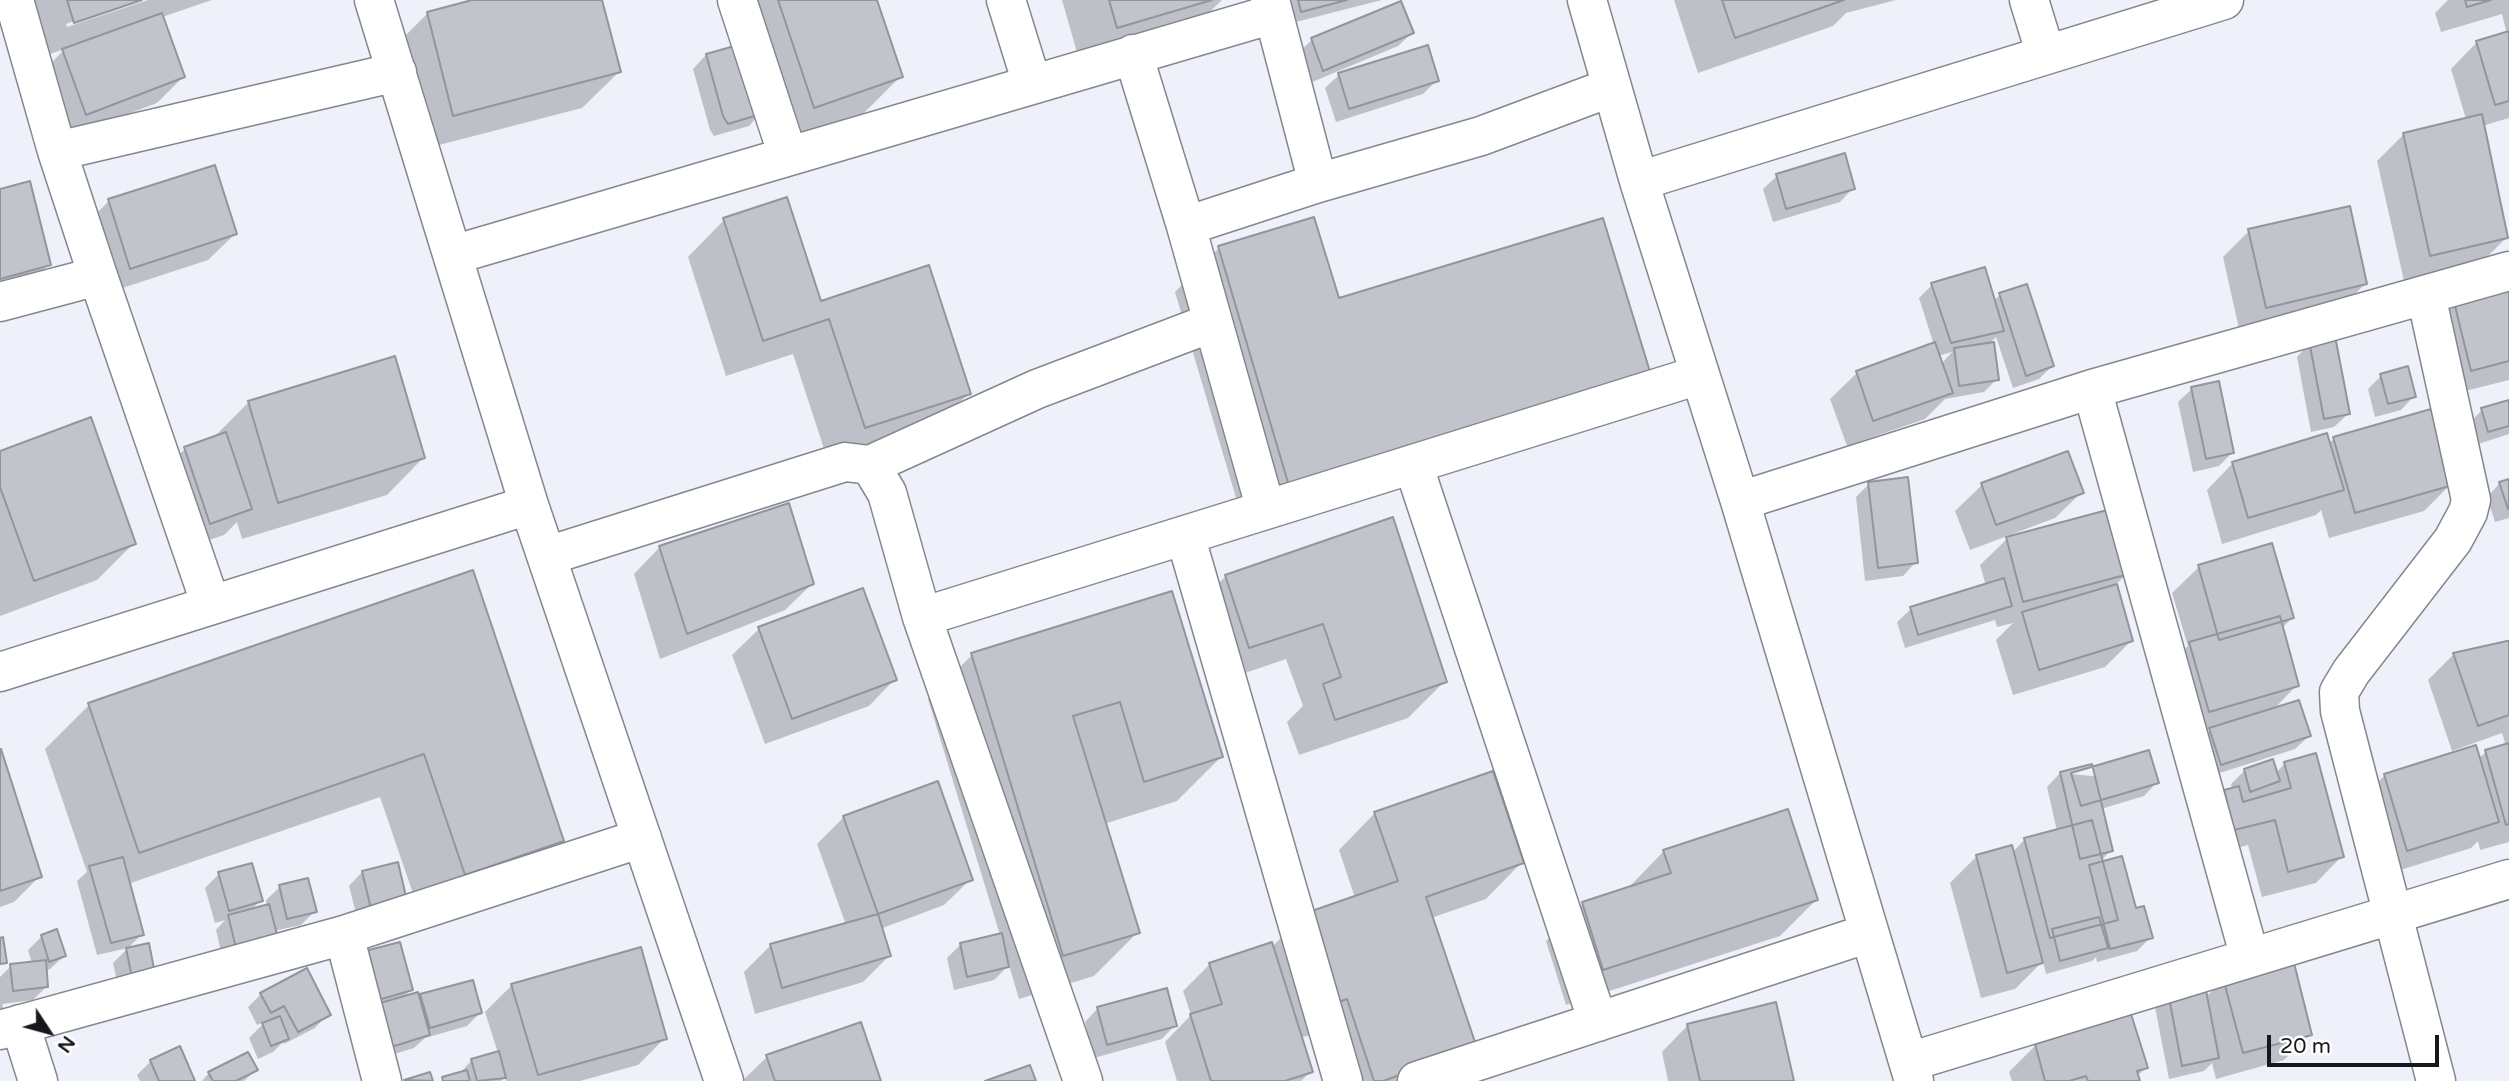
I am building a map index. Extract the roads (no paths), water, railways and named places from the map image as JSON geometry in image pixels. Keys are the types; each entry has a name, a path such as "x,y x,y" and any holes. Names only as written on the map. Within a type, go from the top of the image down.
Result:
{"street":[{"path":"374,0 529,505 724,1081"},
{"path":"737,0 789,156"},
{"path":"1006,0 1032,84"},
{"path":"1587,0 1639,181 1741,501 1911,1071 2250,958 2509,879"},
{"path":"2029,0 2046,55"},
{"path":"1639,181 2224,0"},
{"path":"453,255 1133,54 1272,7 1318,183"},
{"path":"13,25 211,605"},
{"path":"1133,54 1186,226 1211,323 1266,510"},
{"path":"57,151 397,72"},
{"path":"1186,226 1318,183 1480,136 1612,88"},
{"path":"1741,501 2092,389 2509,271"},
{"path":"0,302 98,275"},
{"path":"2426,295 2471,500 2468,512 2453,540 2351,672 2339,692 2340,711 2436,1081"},
{"path":"547,556 845,462 870,465 1037,389 1211,323"},
{"path":"922,617 1699,375"},
{"path":"2092,389 2250,958"},
{"path":"1413,464 1598,1022"},
{"path":"870,465 887,493 922,617 1083,1081"},
{"path":"0,672 529,505"},
{"path":"1185,535 1343,1081"},
{"path":"38,1081 10,1027 344,935 642,838"},
{"path":"1417,1081 1869,933"},
{"path":"344,935 382,1081"}]}
